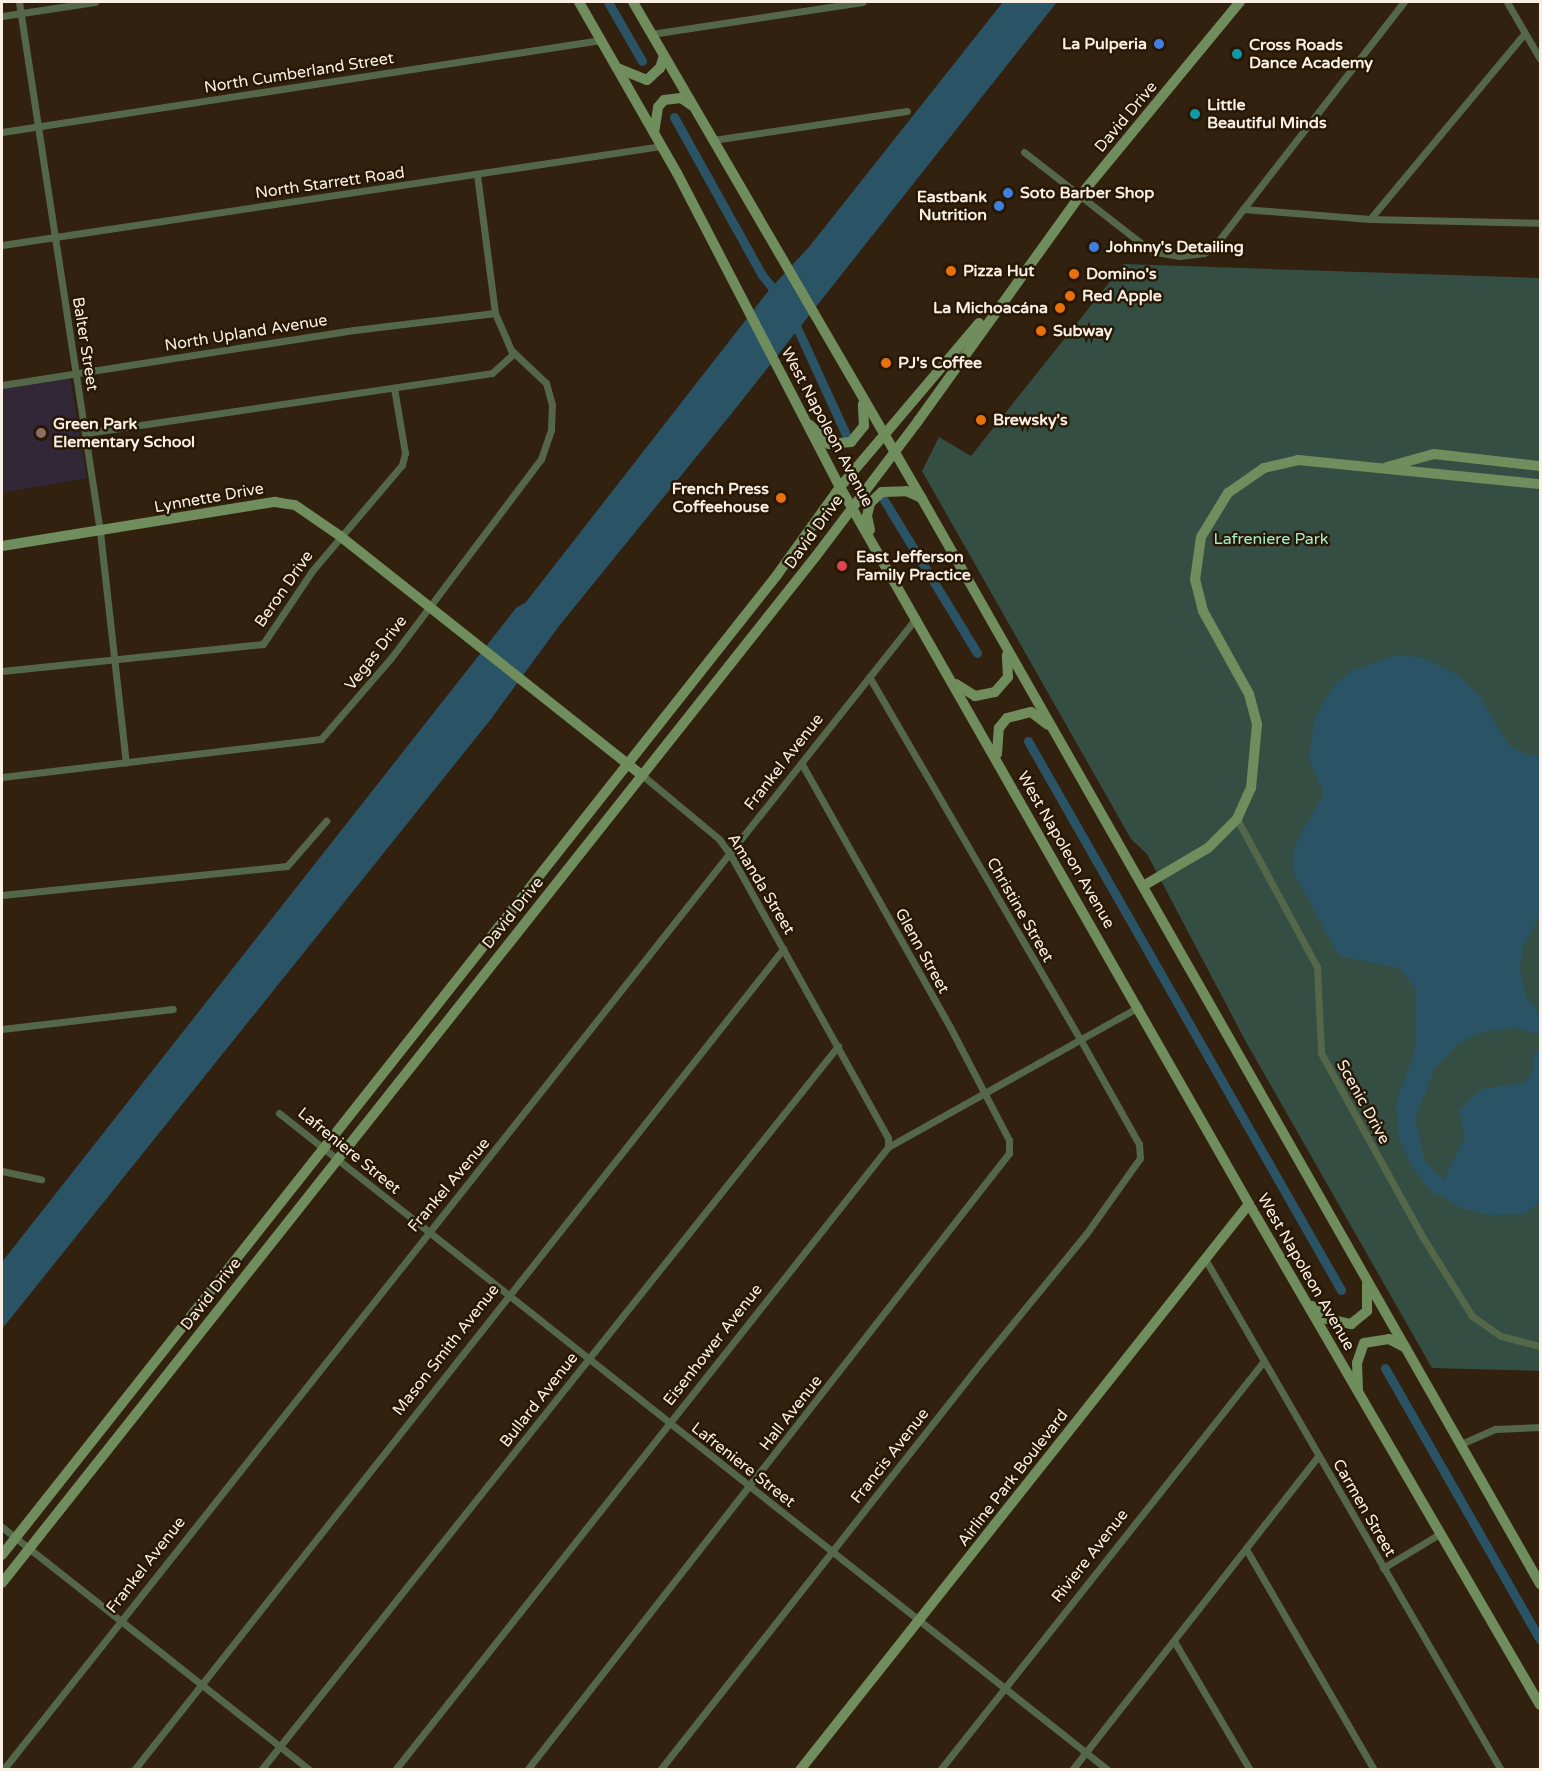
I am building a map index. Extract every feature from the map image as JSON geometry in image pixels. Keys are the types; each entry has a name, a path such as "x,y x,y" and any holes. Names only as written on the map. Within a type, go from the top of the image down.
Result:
{"main road":[{"name":"West Napoleon Avenue","path":"579,2 662,146 744,298 802,417 840,487 1358,1394 1540,1706"},
{"path":"633,2 922,499 1540,1584"},
{"name":"David Drive","path":"2,1583 642,775 894,451 1079,197 1240,2"},
{"path":"617,68 647,80 660,68 664,56"},
{"path":"654,133 658,107 664,100 681,98 694,107"},
{"name":"David Drive","path":"2,1555 138,1379 324,1149 473,957 777,575 840,487 1036,254"},
{"path":"802,417 829,444 842,445 859,436 864,426 862,398"},
{"path":"1384,468 1434,454 1540,466"},
{"path":"1143,886 1208,848 1237,819 1252,784 1257,724 1249,694 1197,593 1200,537 1228,493 1263,468 1298,460 1540,484"},
{"path":"872,540 867,516 870,503 882,492 906,490 922,499"},
{"name":"Lynnette Drive","path":"2,546 275,502 295,505 340,536 484,648"},
{"path":"951,680 975,696 995,692 1008,677 1004,644"},
{"name":"Amanda Street","path":"484,648 629,762 642,775"},
{"path":"1000,765 995,740 1007,718 1031,712 1055,731"},
{"path":"473,957 488,969"},
{"name":"Airline Park Boulevard","path":"800,1770 1249,1204"},
{"path":"1303,1297 1327,1319 1351,1324 1367,1311 1366,1277"},
{"path":"1358,1394 1357,1363 1364,1343 1389,1339 1407,1348"}],"street":[{"name":"Balter Street","path":"19,2 86,432 100,532 126,763"},
{"path":"2,16 96,2"},
{"path":"651,34 831,4 863,2"},
{"path":"1024,152 1151,251 1180,256 1204,253 1213,248 1404,2"},
{"path":"1507,2 1540,59"},
{"path":"1370,219 1525,33"},
{"name":"North Cumberland Street","path":"2,132 601,40"},
{"path":"713,140 907,111"},
{"name":"North Starrett Road","path":"2,245 662,146"},
{"name":"Vegas Drive","path":"2,777 321,739 391,658 541,459 548,441 550,393 540,373 514,354 502,335 495,313 477,175"},
{"path":"1243,209 1370,219 1540,223"},
{"name":"North Upland Avenue","path":"2,385 495,313"},
{"path":"86,432 492,373 514,354"},
{"name":"Beron Drive","path":"2,671 263,644 312,571 402,465 405,453 394,388"},
{"name":"Frankel Avenue","path":"3,1770 428,1232 528,1112 916,618"},
{"name":"Christine Street","path":"869,677 1080,1039 1139,1144 1140,1159"},
{"name":"Glenn Street","path":"801,763 1009,1140 1008,1156"},
{"name":"Amanda Street","path":"642,775 719,839 730,854 888,1138 888,1147"},
{"name":"Scenic Drive","path":"1237,819 1317,967 1321,1053 1422,1236 1472,1316 1501,1336 1540,1346"},
{"path":"2,895 287,866 326,821"},
{"name":"Mason Smith Avenue","path":"134,1770 506,1294 783,949"},
{"name":"Eisenhower Avenue","path":"395,1770 888,1147 1138,1007"},
{"path":"2,1029 173,1009"},
{"name":"Bullard Avenue","path":"261,1770 838,1046"},
{"name":"Lafreniere Street","path":"279,1113 1108,1770"},
{"name":"Hall Avenue","path":"527,1770 1008,1156"},
{"name":"Francis Avenue","path":"660,1770 1086,1234 1140,1159"},
{"path":"2,1171 41,1179"},
{"name":"Carmen Street","path":"1205,1259 1501,1770"},
{"name":"Riviere Avenue","path":"940,1770 1263,1362"},
{"path":"1461,1444 1495,1429 1540,1427"},
{"path":"1072,1770 1318,1456"},
{"path":"2,1527 310,1770"},
{"path":"1383,1568 1441,1533"},
{"path":"1246,1549 1374,1770"},
{"path":"1174,1641 1250,1770"}],"shaded area":[{"name":"Green Park Elementary School","path":"70,378 87,478 2,493 2,388"}],"green space":[{"name":"Lafreniere Park","path":"1124,264 1540,278 1540,1371 1432,1368 1246,1042 1147,854 1131,839 922,471 939,437 971,456"}],"water":[{"path":"1003,2 1057,2 736,408 559,626 491,719 2,1329 2,1262 516,608 526,602 769,290 809,247"},
{"path":"1393,656 1419,657 1452,671 1479,695 1509,746 1528,755 1540,755 1540,916 1523,946 1520,969 1526,996 1540,1015 1540,1035 1520,1028 1500,1029 1476,1034 1456,1046 1435,1068 1415,1118 1425,1162 1444,1180 1465,1136 1459,1110 1482,1089 1523,1083 1534,1070 1533,1054 1540,1050 1540,1202 1524,1214 1490,1215 1463,1209 1429,1189 1410,1163 1399,1138 1396,1104 1415,1051 1416,989 1399,968 1339,956 1294,873 1293,854 1298,839 1324,793 1309,759 1315,716 1334,686 1349,672"}],"waterway":[{"path":"608,2 642,61"},
{"path":"674,117 762,275 780,297"},
{"path":"793,319 847,437"},
{"path":"884,500 977,653"},
{"path":"1028,741 1341,1290"},
{"path":"1385,1368 1540,1640"}],"place":[{"name":"La Pulperia","path":"1159,44"},
{"name":"Cross Roads Dance Academy","path":"1237,54"},
{"name":"Little Beautiful Minds","path":"1195,114"},
{"name":"Soto Barber Shop","path":"1008,193"},
{"name":"Eastbank Nutrition","path":"999,206"},
{"name":"Johnny's Detailing","path":"1094,247"},
{"name":"Pizza Hut","path":"951,271"},
{"name":"Domino's","path":"1074,274"},
{"name":"Red Apple","path":"1070,296"},
{"name":"La Michoacána","path":"1060,308"},
{"name":"Subway","path":"1041,331"},
{"name":"PJ's Coffee","path":"886,363"},
{"name":"Brewsky's","path":"981,420"},
{"name":"Green Park Elementary School","path":"41,433"},
{"name":"French Press Coffeehouse","path":"781,498"},
{"name":"East Jefferson Family Practice","path":"842,566"}]}
